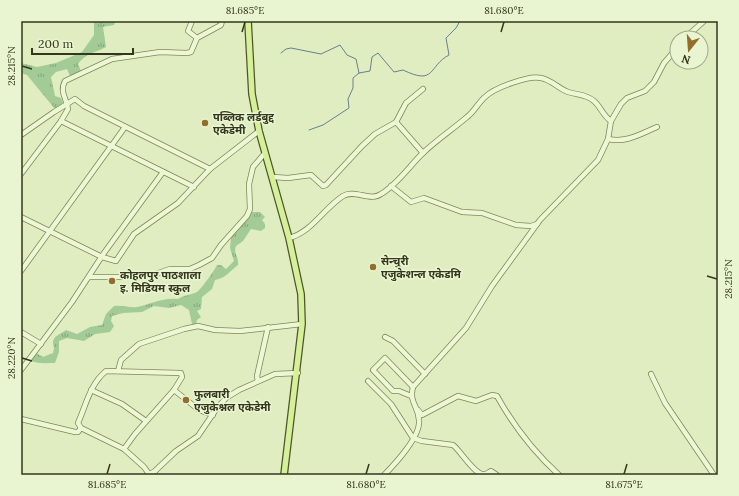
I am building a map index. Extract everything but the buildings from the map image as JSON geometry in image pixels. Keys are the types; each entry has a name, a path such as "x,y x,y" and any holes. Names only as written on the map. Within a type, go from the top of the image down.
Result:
{"main road":[{"path":"248,21 252,94 259,131 273,176 289,238 301,294 302,324 298,373 284,475"}],"street":[{"path":"192,21 188,31 197,38"},
{"path":"21,174 66,115 67,103 62,91 65,81 112,59 160,52 191,52 197,38 221,25 222,21"},
{"path":"694,30 704,21"},
{"path":"384,475 403,453 419,426 420,420 411,396 413,386 458,338 474,317 492,286 537,224 577,180 598,160 608,139 611,121 621,104 627,98 645,91 654,82 664,63 669,57"},
{"path":"289,238 300,236 334,202 345,195 355,194 373,197 380,195 391,186 423,152 468,117 492,91 528,79 540,77 569,93 584,95 594,101 605,117 611,121"},
{"path":"273,176 288,178 311,175 323,186 326,185 362,146 376,134 396,122 406,103 423,89"},
{"path":"21,135 75,99 84,106 210,169"},
{"path":"61,121 194,187"},
{"path":"396,122 423,152"},
{"path":"21,271 125,127"},
{"path":"608,139 628,139 657,127"},
{"path":"21,217 102,257 116,261 134,234 178,203 210,169 259,131"},
{"path":"89,277 147,276 170,269 190,268 212,258 221,245 247,216 250,209 249,184 253,167 266,153"},
{"path":"21,370 163,172"},
{"path":"391,186 411,202 424,198 462,212 482,213 516,225 531,226 537,224"},
{"path":"118,371 121,360 139,344 184,329 198,326 215,330 240,331 302,324"},
{"path":"258,381 257,376 268,327"},
{"path":"21,332 41,344"},
{"path":"385,337 393,340 425,374"},
{"path":"411,396 399,391 393,391 373,370 385,358 413,386"},
{"path":"124,450 146,421 174,390 182,377 181,373 106,371 96,381 91,390 78,423 81,428 124,450 144,467 148,475 176,451 198,436 226,398 239,390 275,374 298,373"},
{"path":"650,374 665,403 714,475"},
{"path":"368,381 391,404 413,438 422,441 453,445 469,465 481,474 484,475 491,471 497,475"},
{"path":"91,390 122,404 146,421"},
{"path":"174,390 199,410 213,415"},
{"path":"417,409 422,415 458,396 476,401 492,395 497,396 516,425 542,458 559,475"},
{"path":"21,419 51,427 62,427 75,432 78,432 81,428"}],"green space":[{"path":"94,21 115,21 114,25 103,27 106,47 87,55 81,60 78,64 81,71 70,76 67,69 56,72 51,77 55,96 61,98 63,103 55,109 27,75 21,73 21,63 37,67 56,63 82,52 94,35"},
{"path":"252,212 260,212 265,217 262,220 265,224 265,228 261,231 251,229 243,241 236,246 235,251 238,265 225,276 215,280 212,289 202,297 201,309 197,311 201,317 197,320 196,324 192,324 189,310 181,305 169,308 154,306 142,312 123,313 112,316 111,321 114,326 110,332 95,334 84,341 67,338 59,341 59,352 55,363 40,363 31,361 36,353 43,357 53,353 53,341 55,337 66,330 77,334 90,327 102,325 106,314 114,306 137,307 162,300 178,299 197,292 217,265 221,265 226,269 234,261 230,248 231,238"}],"waterway":[{"path":"309,130 323,125 349,108 348,99 353,88 353,78 359,73 370,71 372,57 378,53 394,72 403,70 421,76 430,73 442,59 449,55 446,38 456,28 460,21"},
{"path":"281,53 286,49 291,48 321,54 340,45 347,55 356,59 359,73"}],"place":[{"name":"पब्लिक लर्डबुद्द एकेडेमी","path":"205,123"},
{"name":"सेन्चुरी एजुकेशन्ल एकेडमि","path":"373,267"},
{"name":"कोहलपुर पाठशाला इ. मिडियम स्कुल","path":"112,281"},
{"name":"फुलबारी एजुकेश्नल एकेडेमी","path":"186,400"}]}
